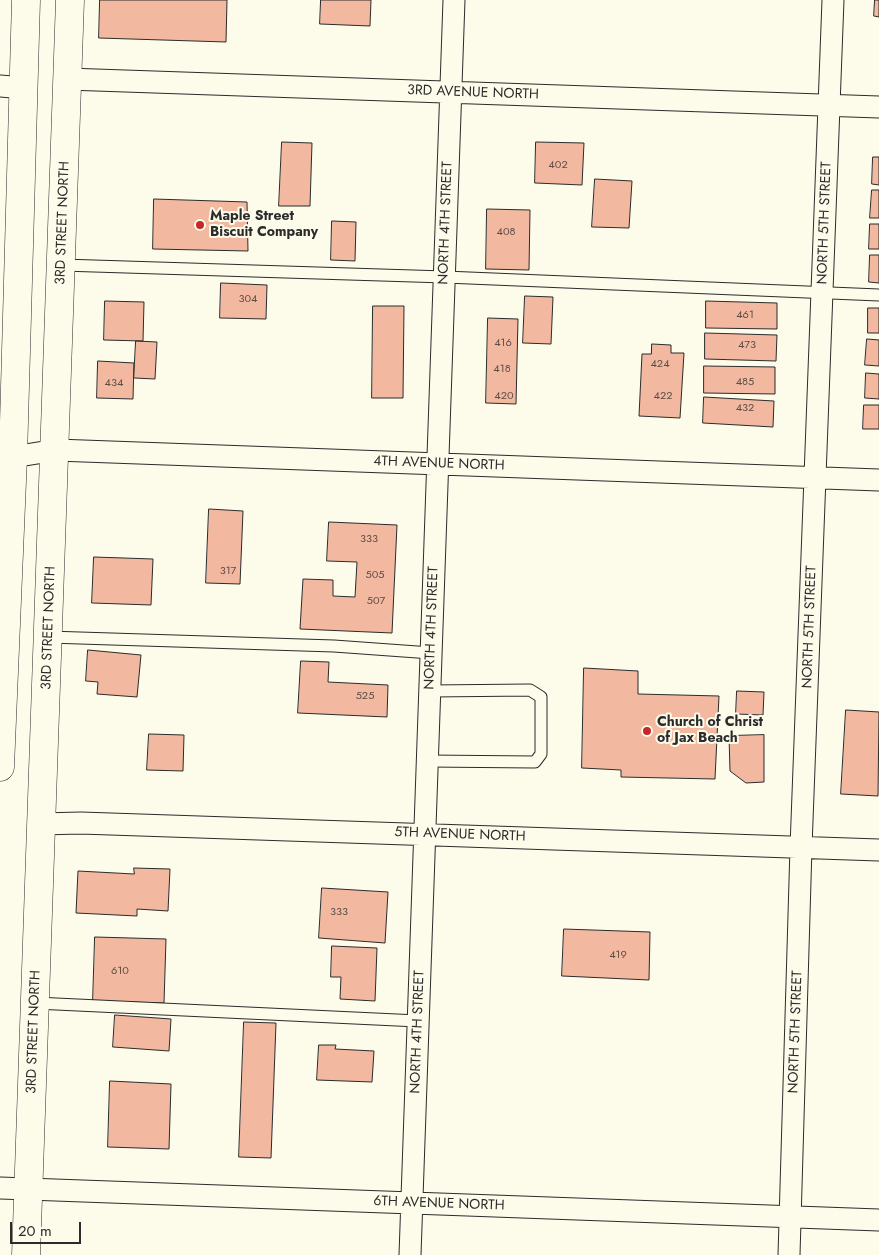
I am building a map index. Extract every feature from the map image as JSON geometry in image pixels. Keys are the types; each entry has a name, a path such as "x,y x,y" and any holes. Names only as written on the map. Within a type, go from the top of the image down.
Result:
{"main road":[{"path":"0,767 12,87 26,0"},
{"name":"3RD STREET NORTH","path":"26,1255 40,824 56,450 70,0"}],"street":[{"name":"NORTH 4TH STREET","path":"410,1255 454,0"},
{"name":"NORTH 5TH STREET","path":"789,1255 801,847 833,0"},
{"name":"3RD AVENUE NORTH","path":"67,80 879,107"},
{"name":"4TH AVENUE NORTH","path":"6,457 56,450 879,480"},
{"name":"5TH AVENUE NORTH","path":"40,824 91,823 879,850"},
{"name":"6TH AVENUE NORTH","path":"0,1188 29,1191 412,1202 879,1220"}],"lane":[{"path":"62,265 444,277 879,295"},
{"path":"48,637 334,646 431,653"},
{"path":"427,761 535,762 542,754 541,697 530,690 430,691"},
{"path":"35,1003 418,1021"}],"building":[{"path":"100,0 227,0 226,42 99,38"},
{"path":"321,0 371,0 370,26 320,24"},
{"path":"875,0 879,0 879,17 874,16"},
{"path":"282,142 312,143 310,206 279,206"},
{"path":"536,142 584,143 582,185 535,183"},
{"path":"873,157 879,157 879,185 872,184"},
{"path":"595,179 632,181 629,228 592,227"},
{"path":"872,190 879,190 879,218 870,218"},
{"name":"Maple Street Biscuit Company","path":"154,199 247,202 248,251 153,249"},
{"path":"487,209 530,210 529,270 486,269"},
{"path":"332,221 356,222 355,261 331,260"},
{"path":"870,224 879,224 879,249 869,249"},
{"path":"870,255 879,255 879,283 869,282"},
{"path":"221,283 267,285 266,319 220,318"},
{"path":"525,296 553,297 551,344 523,343"},
{"path":"105,301 144,302 143,341 104,340"},
{"path":"706,301 777,303 777,329 706,328"},
{"path":"373,306 404,306 403,398 372,398"},
{"path":"868,308 879,308 879,333 868,333"},
{"path":"488,318 518,319 516,404 486,403"},
{"path":"705,333 777,335 776,361 705,359"},
{"path":"867,339 879,340 879,366 865,365"},
{"path":"136,341 157,342 155,379 134,378"},
{"path":"652,344 671,345 671,353 684,353 680,418 639,416 642,354 651,354"},
{"path":"98,361 134,363 133,399 97,398"},
{"path":"704,366 775,367 775,394 704,393"},
{"path":"866,373 879,374 879,399 865,398"},
{"path":"704,397 774,401 773,427 703,423"},
{"path":"864,405 879,405 879,429 863,429"},
{"path":"209,509 243,511 240,584 206,583"},
{"path":"329,522 397,525 392,633 300,629 303,579 333,580 333,596 355,597 357,562 327,561"},
{"path":"94,557 153,559 151,605 92,603"},
{"path":"88,650 141,655 137,697 97,694 98,682 86,681"},
{"path":"301,661 329,662 328,682 388,685 387,717 298,713"},
{"path":"584,668 638,671 638,694 719,696 715,779 621,777 621,770 582,768"},
{"path":"737,691 764,692 763,715 736,714"},
{"path":"846,710 879,712 878,796 841,794"},
{"path":"149,734 184,735 183,771 147,770"},
{"path":"764,735 764,782 746,783 730,771 729,736"},
{"path":"134,868 170,869 168,911 137,909 137,916 76,913 78,871 134,874"},
{"path":"322,888 388,892 385,943 319,938"},
{"path":"564,929 650,932 649,980 562,976"},
{"path":"95,937 166,939 164,1003 93,1001"},
{"path":"332,946 377,948 375,1001 340,999 341,977 331,977"},
{"path":"115,1015 171,1019 169,1051 113,1047"},
{"path":"244,1022 276,1023 271,1158 239,1157"},
{"path":"319,1045 336,1045 335,1049 374,1051 372,1082 317,1080"},
{"path":"110,1081 171,1084 169,1149 108,1147"}],"place":[{"name":"Maple Street Biscuit Company","path":"200,225"},
{"name":"Church of Christ of Jax Beach","path":"647,731"}]}
